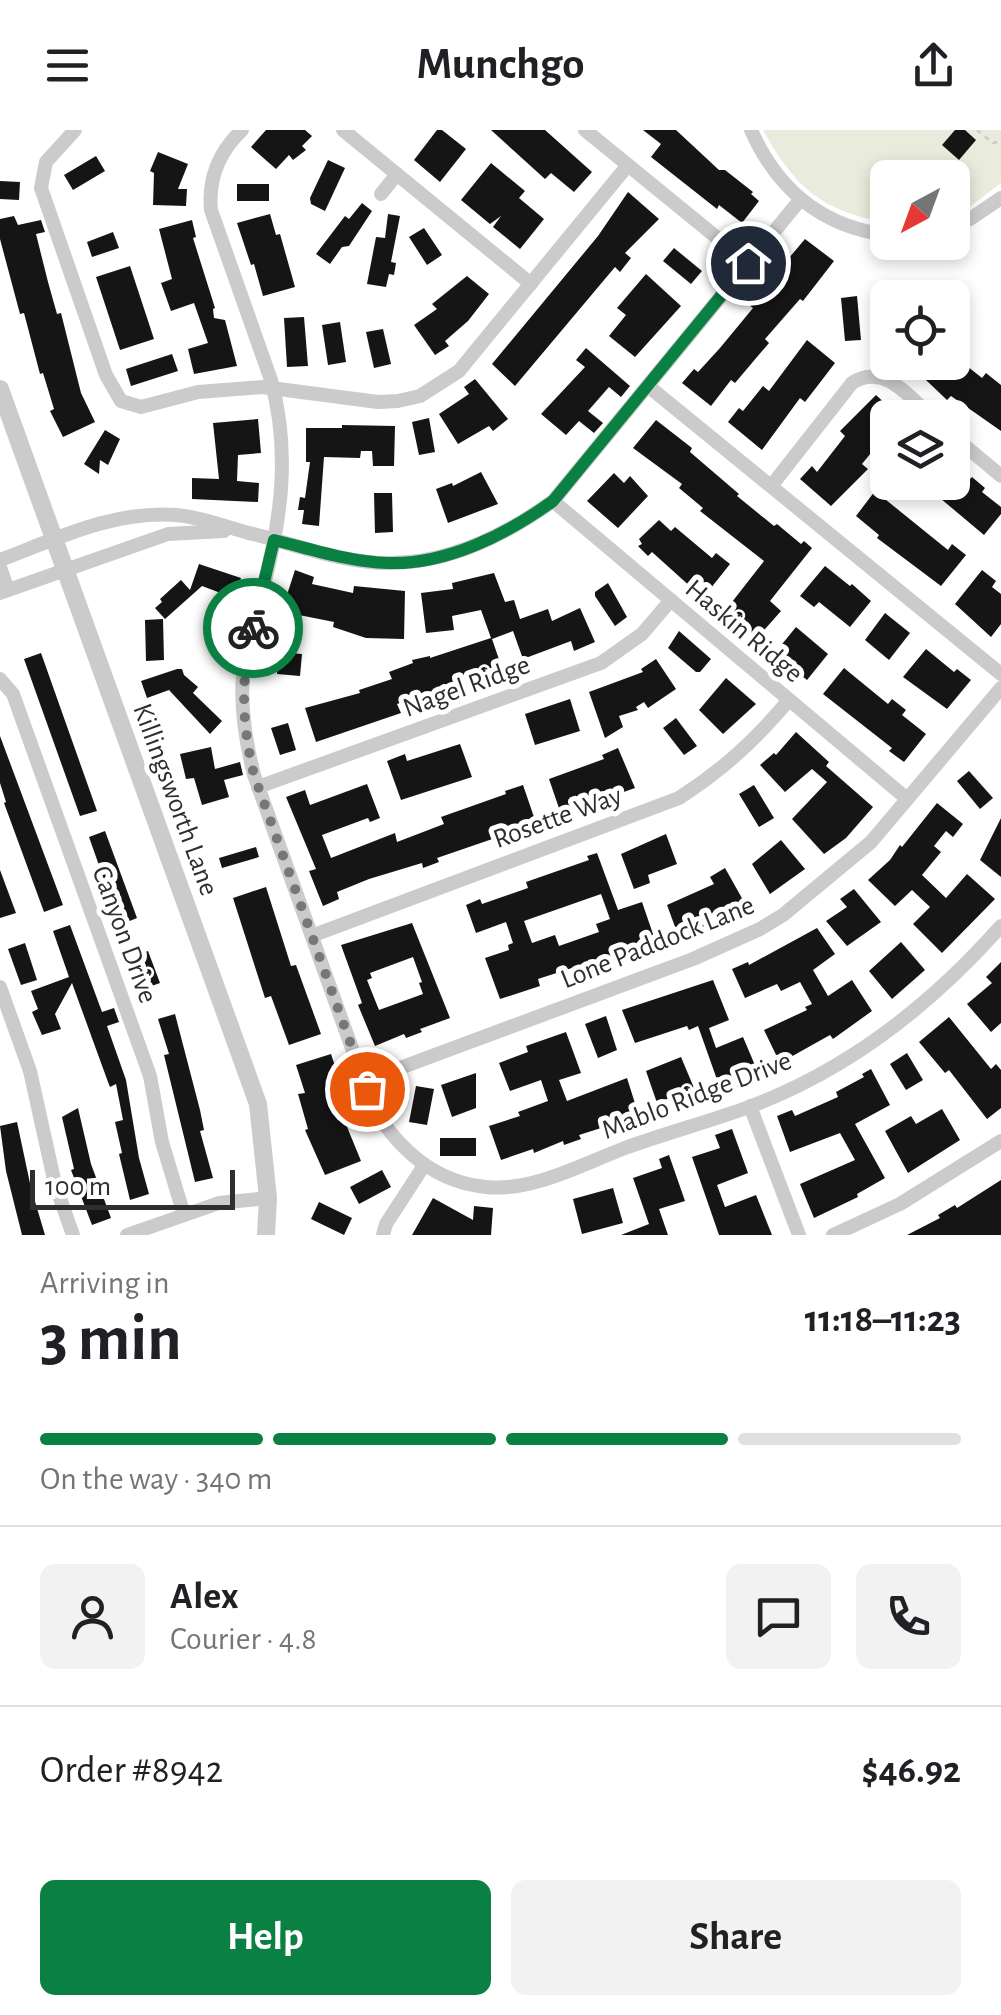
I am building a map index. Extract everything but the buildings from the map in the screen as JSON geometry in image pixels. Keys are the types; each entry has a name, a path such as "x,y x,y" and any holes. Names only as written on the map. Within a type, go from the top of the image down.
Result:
{"street":[{"path":"75,130 46,162 40,188 106,375 121,401 141,407 198,392 273,388 378,402 420,396 459,371 628,165"},
{"path":"241,130 222,154 210,196 273,388 284,469 274,540 247,652 242,694 244,718 258,787 364,1080 384,1124 423,1167 383,1235"},
{"path":"343,130 532,284"},
{"path":"585,130 748,263"},
{"path":"751,130 771,167 800,200 844,226 870,231"},
{"path":"381,194 397,174"},
{"path":"970,219 1001,198"},
{"path":"0,560 124,517 176,515 368,562 418,561 484,541 518,525 553,501 800,200"},
{"path":"772,485 852,383 864,375 884,376 911,400"},
{"path":"648,386 1001,674"},
{"name":"Killingsworth Lane","path":"0,389 258,1104 268,1198 266,1235"},
{"path":"970,449 1001,476"},
{"name":"Haskin Ridge","path":"553,501 906,798"},
{"path":"124,517 132,544"},
{"path":"0,567 4,591 132,544 188,531 243,532"},
{"name":"Nagel Ridge","path":"258,787 600,662 642,634 671,600"},
{"path":"219,648 247,652"},
{"name":"Canyon Drive","path":"0,679 13,694 150,1076 166,1158 184,1214"},
{"name":"Lone Paddock Lane","path":"364,1080 692,959 760,929 842,870 870,842 1001,688"},
{"name":"Rosette Way","path":"314,935 679,798 720,772 789,700"},
{"name":"Mablo Ridge Drive","path":"423,1167 484,1187 523,1184 750,1106 833,1066 900,1023 945,986 1001,926"},
{"path":"0,987 30,1071 55,1184 73,1235"},
{"path":"750,1106 799,1235"},
{"path":"833,1235 900,1204 1001,1141"},
{"path":"127,1235 219,1203 268,1198"}],"path":[{"path":"976,130 993,144 1001,141"}],"green space":[{"path":"763,130 1001,130 1001,183 970,206 970,160 870,160 870,219 813,194"}],"way so far":[{"path":"253,628 242,694 254,775 367,1089"}],"route":[{"path":"253,628 274,540 368,562 418,561 484,541 518,525 553,501 748,263"}]}
